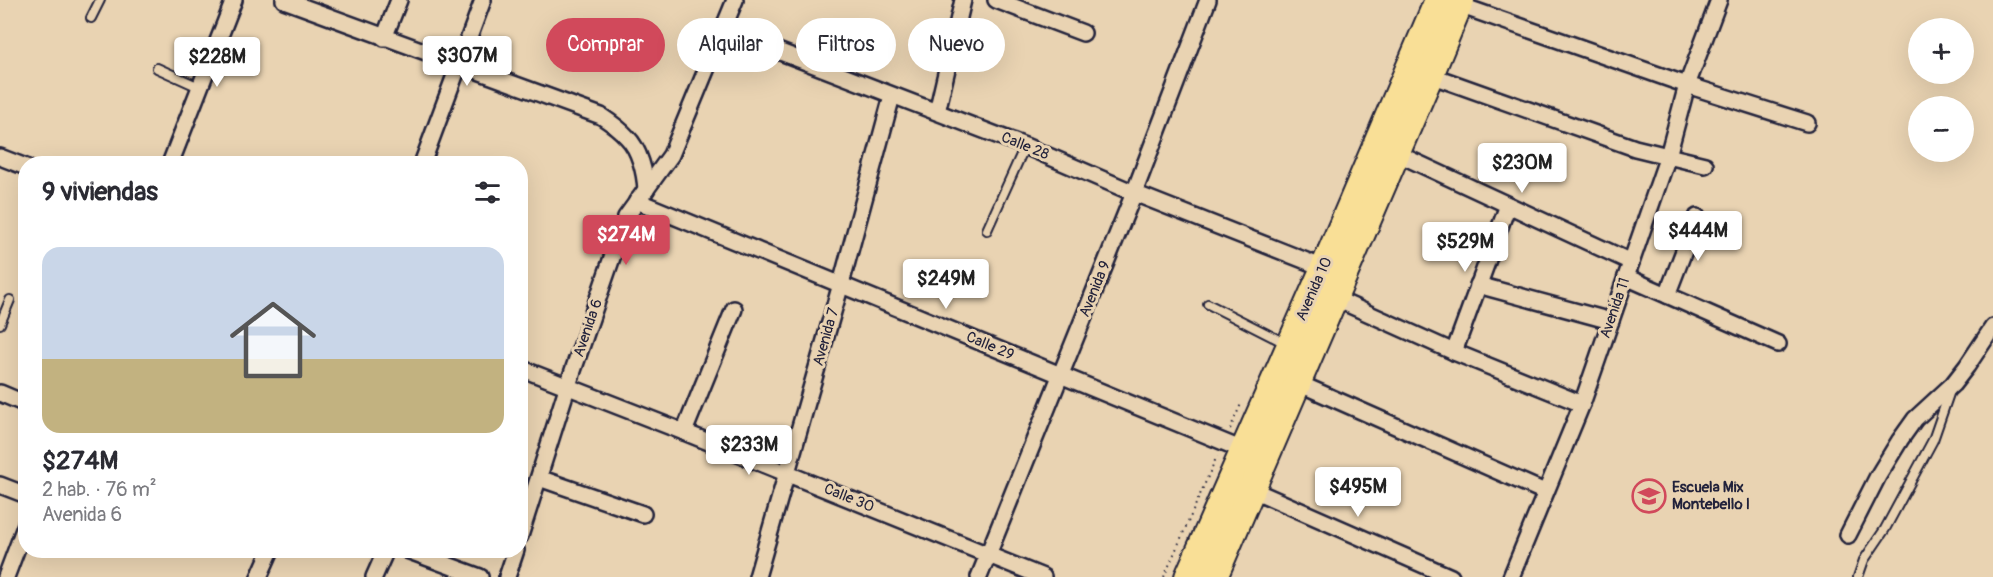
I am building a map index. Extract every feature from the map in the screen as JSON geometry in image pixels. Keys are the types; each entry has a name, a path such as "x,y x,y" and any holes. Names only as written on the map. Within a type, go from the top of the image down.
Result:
{"main road":[{"name":"Avenida 10","path":"1214,577 1430,75 1452,2"},
{"name":"Avenida 10","path":"1188,577 1324,268 1452,2"}],"street":[{"path":"173,156 234,0"},
{"path":"284,0 601,116 628,137 639,157 645,175 641,195"},
{"path":"384,38 399,0"},
{"path":"425,156 483,0"},
{"name":"Avenida 6","path":"728,18 735,0"},
{"path":"937,112 963,0"},
{"path":"996,0 1083,33"},
{"name":"Avenida 9","path":"979,577 1134,193 1208,0"},
{"name":"Avenida 11","path":"1511,577 1581,404 1611,321 1668,156 1688,85 1719,0"},
{"path":"1452,2 1688,85 1807,123"},
{"name":"Calle 28","path":"784,54 1025,146 1134,193 1324,268"},
{"name":"Avenida 6","path":"528,512 567,388 626,217 671,155 706,72"},
{"path":"1430,75 1635,148 1705,165"},
{"name":"Avenida 7","path":"757,577 842,284 892,96"},
{"path":"1396,153 1508,205 1629,270 1667,295 1778,344"},
{"path":"0,157 18,164"},
{"name":"Calle 29","path":"641,195 842,284 1243,450"},
{"path":"1454,352 1508,205"},
{"path":"1667,295 1697,218"},
{"path":"1478,285 1611,321"},
{"path":"1334,298 1454,352 1581,404"},
{"path":"684,432 734,309"},
{"path":"1848,535 1878,476 1915,419 1953,384 1993,327"},
{"name":"Calle 30","path":"528,371 1043,577"},
{"path":"1298,383 1545,492"},
{"path":"0,393 18,401"},
{"path":"539,478 643,514"},
{"path":"0,485 18,492"},
{"path":"1253,490 1451,577"},
{"path":"6,577 18,545"},
{"path":"259,577 267,558"},
{"path":"374,577 382,558"},
{"path":"429,558 480,577"},
{"path":"507,577 513,558"}],"lane":[{"path":"91,18 100,0"},
{"path":"157,68 199,87"},
{"path":"987,230 1025,146"},
{"path":"0,324 10,300"},
{"path":"1208,304 1290,345"},
{"path":"1858,577 1864,560 1885,529 1933,440 1953,384"}],"place":[{"name":"Escuela Mix Montebello I","path":"1649,496"}]}
